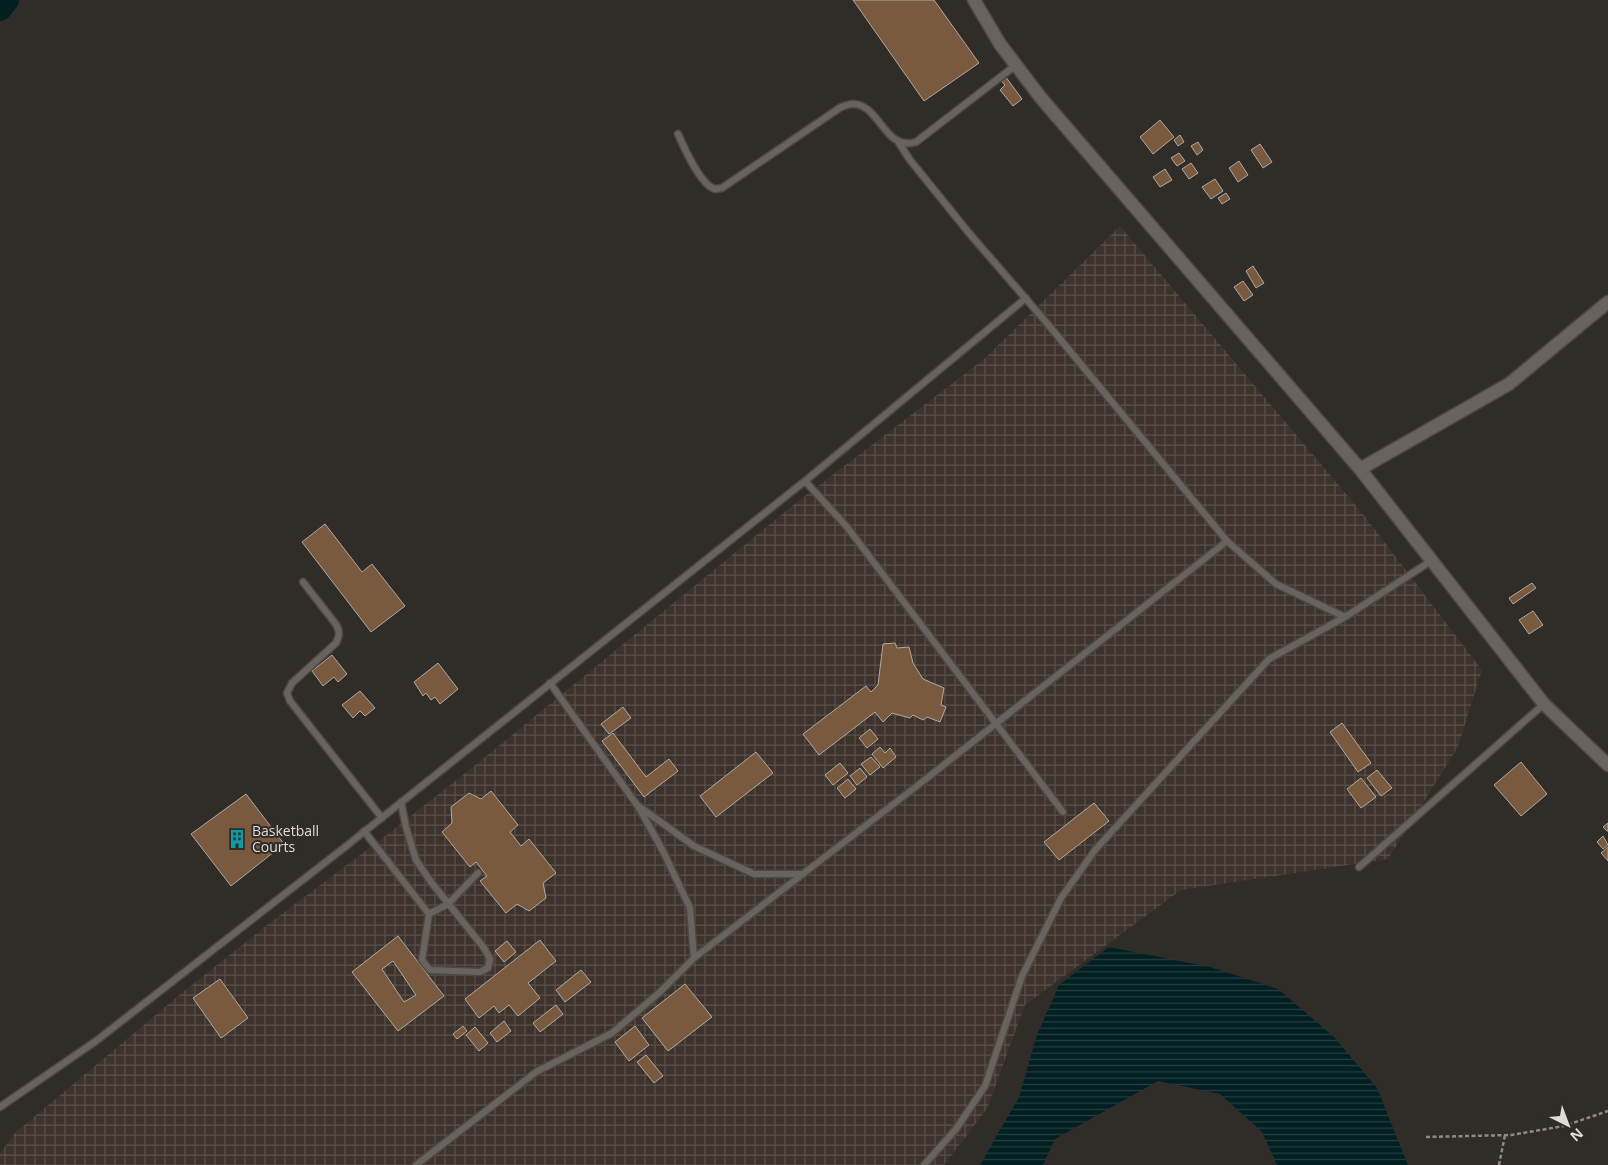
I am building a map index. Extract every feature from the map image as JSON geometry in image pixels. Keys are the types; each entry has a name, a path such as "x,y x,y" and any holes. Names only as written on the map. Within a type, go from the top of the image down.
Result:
{"street":[{"path":"974,0 1000,44 1041,98 1360,469 1544,704 1608,765"},
{"path":"1360,469 1509,384 1608,302"}],"lane":[{"path":"899,143 907,145 916,142 1016,65"},
{"path":"678,134 692,163 705,182 714,189 722,188 732,183 840,107 852,104 862,106 871,112 899,143 910,160 968,233 1026,298 1227,540 1276,584 1345,618"},
{"path":"0,1107 96,1041 382,818 805,481 1026,298"},
{"path":"805,481 847,527 1063,812"},
{"path":"416,1165 536,1072 612,1033 660,992 694,958 997,723 1227,540"},
{"path":"924,1165 956,1129 985,1086 1022,976 1061,898 1095,850 1269,659 1345,618 1431,561"},
{"path":"303,582 335,623 339,629 340,637 336,643 292,682 287,693 290,701 382,818"},
{"path":"550,683 637,805 663,851 690,908 694,958"},
{"path":"1359,867 1544,704"},
{"path":"364,832 429,914 422,960 430,970 480,972 488,968 490,959 484,948 448,904 416,860 401,802"},
{"path":"637,805 694,846 754,874 803,874"},
{"path":"429,914 448,904 478,873"}],"path":[{"path":"1426,1137 1505,1135 1564,1126 1608,1111"},
{"path":"1499,1165 1505,1135"}],"shaded area":[{"path":"1120,226 1363,514 1482,670 1458,747 1388,859 1181,890 1025,1005 987,1109 944,1165 0,1165 0,1153 16,1132 183,992 468,771 792,506 984,359"}],"water":[{"path":"1109,947 1210,967 1278,989 1334,1037 1377,1088 1408,1165 1277,1165 1262,1132 1220,1094 1158,1081 1055,1139 1043,1165 980,1165 1019,1097 1037,1035 1059,985"}],"building":[{"path":"853,0 934,0 979,63 924,101"},
{"path":"1005,76 1022,99 1013,106 1000,90 1005,85 1000,79"},
{"path":"1160,120 1174,137 1153,154 1140,137"},
{"path":"1180,135 1184,142 1178,146 1174,140"},
{"path":"1198,142 1203,150 1197,155 1191,146"},
{"path":"1260,144 1272,162 1263,168 1251,150"},
{"path":"1179,153 1185,161 1177,166 1171,158"},
{"path":"1239,161 1248,175 1238,182 1229,168"},
{"path":"1191,163 1198,173 1189,179 1182,169"},
{"path":"1165,169 1172,180 1160,187 1153,177"},
{"path":"1215,179 1223,191 1211,199 1202,187"},
{"path":"1226,193 1230,199 1222,204 1218,198"},
{"path":"1253,266 1264,283 1256,288 1246,271"},
{"path":"1243,281 1253,295 1244,301 1234,287"},
{"path":"325,524 362,572 372,564 405,606 371,632 302,542"},
{"path":"1532,583 1536,588 1513,604 1509,598"},
{"path":"1533,611 1543,625 1529,634 1519,620"},
{"path":"895,643 897,648 909,647 913,663 923,679 944,688 941,705 946,707 940,722 927,717 923,720 913,715 910,718 892,713 883,722 875,712 819,755 803,734 866,686 871,692 878,685 883,644"},
{"path":"332,655 347,674 338,682 334,677 323,686 312,671"},
{"path":"438,663 458,689 440,704 435,697 431,700 426,693 423,696 414,682"},
{"path":"360,691 375,708 365,716 360,711 353,718 342,705"},
{"path":"623,707 631,718 609,734 601,724"},
{"path":"1342,723 1371,763 1358,772 1330,732"},
{"path":"870,729 878,739 867,748 859,738"},
{"path":"613,733 646,777 669,759 678,771 644,797 602,741"},
{"path":"880,747 885,753 890,748 896,757 883,768 872,754"},
{"path":"756,752 773,773 716,817 700,796"},
{"path":"871,757 880,767 870,775 861,764"},
{"path":"1521,762 1547,794 1521,816 1494,785"},
{"path":"840,763 848,773 833,785 825,775"},
{"path":"860,768 867,777 857,785 850,776"},
{"path":"1377,770 1392,788 1381,796 1367,778"},
{"path":"1361,778 1376,797 1361,808 1347,789"},
{"path":"848,779 856,789 845,798 837,788"},
{"path":"491,791 518,825 510,832 521,846 529,839 556,873 543,883 546,898 529,911 517,904 506,913 480,881 487,876 476,862 470,867 442,832 452,823 451,807 469,793 481,799"},
{"name":"Basketball Courts","path":"246,794 284,844 231,886 191,834"},
{"path":"1094,803 1109,821 1059,860 1044,842"},
{"path":"1608,823 1608,831 1607,831 1603,827"},
{"path":"1603,836 1608,845 1603,849 1597,842"},
{"path":"1608,847 1608,861 1601,853"},
{"path":"398,936 444,996 398,1031 352,972","holes":["393,961 416,995 404,1002 382,969"]},
{"path":"540,940 556,961 528,983 540,998 518,1016 509,1005 499,1013 494,1006 479,1018 465,999"},
{"path":"507,941 516,952 504,962 495,951"},
{"path":"581,970 591,982 565,1002 556,990"},
{"path":"220,979 248,1018 221,1038 193,998"},
{"path":"685,984 712,1017 668,1051 642,1018"},
{"path":"556,1005 563,1014 540,1032 533,1023"},
{"path":"504,1021 511,1031 497,1042 490,1033"},
{"path":"463,1026 467,1031 457,1039 453,1034"},
{"path":"635,1026 649,1045 629,1061 615,1042"},
{"path":"475,1027 488,1043 479,1051 466,1035"},
{"path":"646,1055 663,1076 654,1083 637,1062"}],"waterway":[{"path":"0,9 7,0"}],"place":[{"name":"Basketball Courts","path":"237,839"}]}
